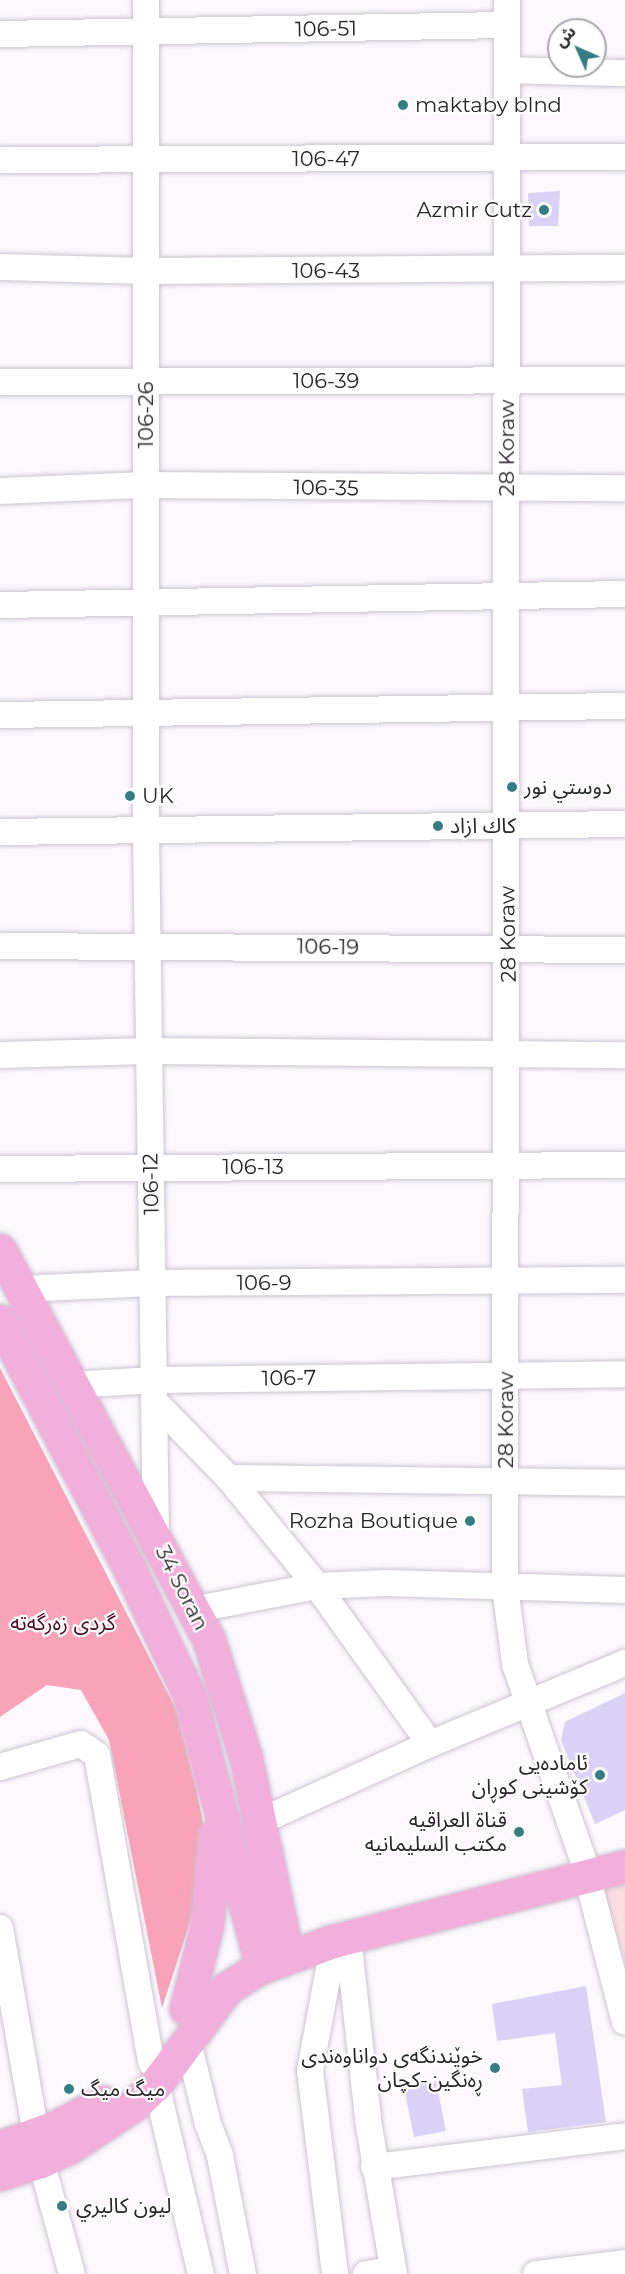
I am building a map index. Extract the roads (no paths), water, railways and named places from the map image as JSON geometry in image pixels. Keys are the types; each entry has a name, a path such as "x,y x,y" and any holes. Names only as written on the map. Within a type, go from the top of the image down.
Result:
{"main road":[{"name":"34 Soran","path":"0,1250 156,1537 209,1640 231,1704 259,1822 272,1951"},
{"name":"34 Soran","path":"0,1321 172,1655 202,1737 215,1796 272,1951"},
{"path":"186,2009 209,1915 215,1796"},
{"path":"0,2174 95,2107 153,2073 188,2042 227,1988 272,1951 339,1940 585,1865 625,1844"},
{"path":"153,2073 186,2009 211,1978 272,1951 585,1865 625,1866"},
{"path":"0,2147 39,2148"}],"street":[{"name":"106-26","path":"146,0 146,831"},
{"name":"106-51","path":"0,34 146,34 507,12"},
{"name":"28 Koraw","path":"507,12 506,822 509,949 505,1587 515,1664 585,1865 625,2022"},
{"path":"507,70 625,73"},
{"name":"106-47","path":"0,160 625,157"},
{"name":"106-43","path":"0,267 146,271 507,271 625,268"},
{"name":"106-39","path":"0,382 625,380"},
{"name":"106-35","path":"0,490 146,485 507,490 625,488"},
{"path":"0,605 146,605 506,594 625,594"},
{"path":"0,715 146,710 625,706"},
{"path":"0,832 146,831 506,822 625,824"},
{"name":"106-12","path":"146,831 156,1537"},
{"name":"106-19","path":"0,946 148,945 625,950"},
{"path":"0,1055 149,1051 625,1054"},
{"name":"106-13","path":"0,1169 625,1165"},
{"name":"106-9","path":"21,1289 152,1283 507,1283 625,1280"},
{"name":"106-7","path":"72,1385 154,1390 507,1374 625,1374"},
{"path":"154,1390 317,1586 430,1744"},
{"path":"229,1478 625,1483"},
{"path":"192,1610 317,1586 386,1583 625,1590"},
{"path":"259,1822 430,1744 530,1705 625,1663"},
{"path":"0,1767 81,1744 90,1747 98,1755 153,2073 201,2274"},
{"path":"0,1928 9,2029 72,2274"},
{"path":"339,1940 374,2167 394,2272 366,2274"},
{"path":"335,2274 310,2070 331,1958 339,1940"},
{"path":"188,2042 208,2124 220,2156 243,2274"},
{"path":"208,2124 207,2158 230,2274"},
{"path":"374,2167 625,2136"},
{"path":"536,2274 572,2272 625,2263"}],"place":[{"name":"maktaby blnd","path":"403,105"},
{"name":"Azmir Cutz","path":"544,210"},
{"name":"دوستي نور","path":"512,787"},
{"name":"UK","path":"130,796"},
{"name":"كاك ازاد","path":"438,826"},
{"name":"Rozha Boutique","path":"470,1521"},
{"name":"ئامادەیی کۆشینی کوڕان","path":"600,1775"},
{"name":"قناة العراقيه مكتب السليمانيه","path":"519,1832"},
{"name":"خوێندنگەی دواناوەندی ڕەنگین-کچان","path":"495,2068"},
{"name":"میگ میگ","path":"69,2089"},
{"name":"ليون كاليري","path":"62,2206"}],"park label":[{"name":"گردی زەرگەتە","path":"63,1623"}]}
